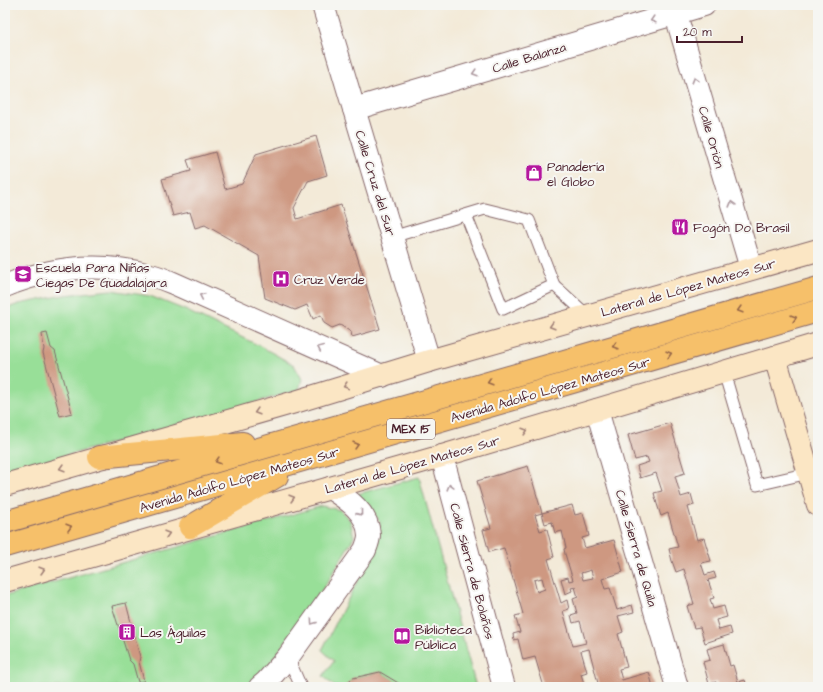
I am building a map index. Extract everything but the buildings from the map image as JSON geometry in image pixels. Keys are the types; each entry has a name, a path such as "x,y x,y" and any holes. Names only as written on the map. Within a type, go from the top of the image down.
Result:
{"main road":[{"name":"Lateral de López Mateos Sur","path":"5,485 287,404 587,315 818,250"},
{"name":"Avenida Adolfo López Mateos Sur","path":"5,522 818,288"},
{"name":"Avenida Adolfo López Mateos Sur","path":"5,546 818,311"},
{"name":"Lateral de López Mateos Sur","path":"5,581 442,456 818,344"},
{"path":"775,357 818,505"},
{"path":"99,457 298,438"},
{"path":"190,528 303,460"}],"street":[{"name":"Calle Cruz del Sur","path":"323,5 429,361"},
{"name":"Calle Balanza","path":"354,109 674,9 704,5"},
{"name":"Calle Orión","path":"674,9 751,268"},
{"path":"5,286 22,279 75,268 101,267 127,270 150,275 173,283 382,376"},
{"name":"Calle Sierra de Quila","path":"597,410 677,687"},
{"name":"Calle Sierra de Bolaños","path":"442,456 504,687"},
{"path":"260,687 288,656 365,550 369,536 367,522 360,512 347,500 330,488"}],"lane":[{"path":"392,236 485,209 529,220 554,285 587,315"},
{"path":"466,214 503,309 554,285"},
{"path":"724,372 757,485 809,473"},
{"path":"288,656 301,687"}],"green space":[{"path":"111,290 150,296 185,310 260,346 294,365 302,379 299,390 5,473 5,309 19,304 65,295"},
{"path":"419,477 476,687 405,687 380,672 353,678 344,687 335,687 323,676 334,661 322,650 377,543 380,522 371,510 350,496"},
{"path":"322,506 340,510 350,520 354,537 327,583 271,662 251,687 5,687 5,596"}],"place":[{"name":"Panadería el Globo","path":"534,173"},
{"name":"Fogón Do Brasil","path":"680,227"},
{"name":"Escuela Para Niñas Ciegas De Guadalajara","path":"23,274"},
{"name":"Cruz Verde","path":"281,279"},
{"name":"Las Águilas","path":"127,632"},
{"name":"Biblioteca Pública","path":"402,636"}]}
